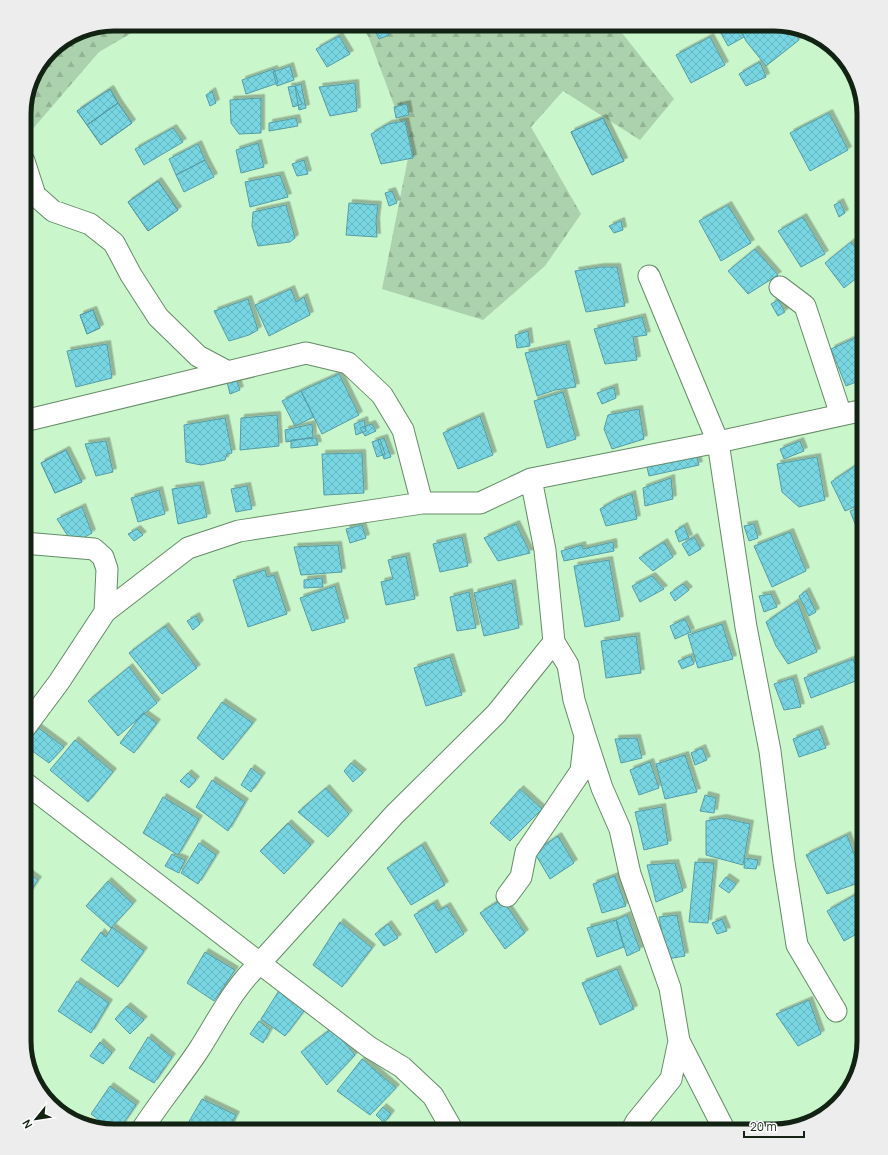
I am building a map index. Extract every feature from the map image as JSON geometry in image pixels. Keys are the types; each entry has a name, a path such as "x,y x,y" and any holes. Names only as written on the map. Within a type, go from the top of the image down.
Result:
{"street":[{"path":"31,182 35,194 53,211 90,224 114,242 131,275 158,317 198,356 228,372"},
{"path":"649,276 718,442 746,627 770,751 784,862 797,944 836,1011"},
{"path":"780,287 805,306 842,415"},
{"path":"31,419 306,353 348,362 382,395 402,430 422,503"},
{"path":"31,720 59,682 105,612 188,548 196,545 239,530 422,503 480,503 531,479 718,442 857,412"},
{"path":"531,479 545,550 554,642 568,665 574,700 585,736 602,788 620,829 630,874 670,988 679,1041 722,1124"},
{"path":"31,544 94,549 103,557 107,569 105,612"},
{"path":"145,1124 198,1051 225,1006 247,975 260,963 394,815 496,714 554,642"},
{"path":"507,896 521,877 526,852 581,770 585,736"},
{"path":"31,787 370,1047 402,1067 433,1096 449,1124"},
{"path":"635,1124 671,1079 679,1041"}],"green space":[{"path":"114,31 135,31 99,52 31,131 31,108 37,82 48,63 59,51 72,42 92,34"},
{"path":"365,31 621,31 674,99 640,140 563,91 531,127 581,214 545,266 483,320 382,289 410,148 369,38"}],"building":[{"path":"375,31 387,31 389,35 379,39"},
{"path":"720,31 741,31 744,37 728,46"},
{"path":"741,31 780,31 795,34 799,40 766,66 746,41"},
{"path":"339,36 350,54 327,67 316,49"},
{"path":"710,37 725,65 691,83 676,55"},
{"path":"760,62 766,77 746,86 739,74"},
{"path":"290,66 294,80 277,86 273,72"},
{"path":"274,69 278,83 246,94 242,80"},
{"path":"355,83 357,111 330,116 319,87"},
{"path":"301,84 306,108 299,110 295,86"},
{"path":"295,86 302,104 293,107 288,87"},
{"path":"110,89 118,103 87,125 77,111"},
{"path":"110,89 118,103 87,125 77,111"},
{"path":"212,91 216,103 210,106 206,95"},
{"path":"261,98 261,133 239,134 231,123 230,100"},
{"path":"118,103 132,123 101,145 87,125"},
{"path":"118,103 132,123 101,145 87,125"},
{"path":"407,104 409,115 396,118 394,107"},
{"path":"829,113 848,150 810,171 790,133"},
{"path":"296,118 298,126 269,131 269,123"},
{"path":"603,118 624,161 592,175 571,132"},
{"path":"603,118 624,161 592,175 571,132"},
{"path":"405,121 413,158 381,164 371,134 388,124"},
{"path":"173,128 183,142 144,165 135,149"},
{"path":"258,143 264,167 241,173 236,150"},
{"path":"198,144 205,160 176,175 169,159"},
{"path":"205,160 214,177 184,192 176,175"},
{"path":"304,160 308,174 297,176 292,164"},
{"path":"280,175 288,197 250,207 245,182"},
{"path":"158,181 178,210 148,231 128,202"},
{"path":"158,181 178,210 148,231 128,202"},
{"path":"392,191 397,203 389,206 385,193"},
{"path":"840,202 845,213 839,217 834,205"},
{"path":"349,203 378,205 376,221 377,237 346,235"},
{"path":"286,205 295,238 290,242 258,246 252,226 253,212"},
{"path":"728,205 751,243 721,261 699,221"},
{"path":"803,217 825,254 801,267 778,231"},
{"path":"621,221 623,230 614,233 609,226"},
{"path":"851,242 857,250 857,278 844,288 825,263"},
{"path":"755,249 778,275 748,294 728,271"},
{"path":"601,267 617,267 625,306 586,312 575,271"},
{"path":"291,289 296,302 304,297 310,315 269,336 255,305"},
{"path":"248,299 258,330 249,335 229,341 214,311"},
{"path":"778,300 785,312 778,316 771,304"},
{"path":"93,310 100,328 87,334 80,315"},
{"path":"93,310 100,328 87,334 80,315"},
{"path":"642,317 647,335 633,337 637,360 605,364 594,329"},
{"path":"528,331 530,346 517,348 515,335"},
{"path":"857,337 857,382 846,386 831,349"},
{"path":"107,344 112,378 76,387 67,351"},
{"path":"566,344 576,387 555,390 537,396 525,353"},
{"path":"339,374 359,415 322,434 301,391"},
{"path":"236,379 240,390 230,394 227,382"},
{"path":"614,387 616,398 602,404 597,393"},
{"path":"301,391 314,417 295,426 282,401"},
{"path":"563,392 576,439 547,448 534,401"},
{"path":"639,409 644,439 612,449 604,429 608,415"},
{"path":"277,415 279,446 240,450 241,418"},
{"path":"480,416 493,455 458,469 443,433"},
{"path":"225,418 232,453 227,454 225,460 201,465 186,462 184,425"},
{"path":"364,420 366,431 356,435 354,424"},
{"path":"312,424 313,437 286,442 285,430"},
{"path":"372,424 376,431 365,436 360,428"},
{"path":"316,438 318,445 291,448 291,440"},
{"path":"384,438 391,457 384,459 378,440"},
{"path":"380,439 385,454 377,457 372,442"},
{"path":"106,441 113,472 96,476 85,444"},
{"path":"800,441 804,451 784,459 780,449"},
{"path":"66,450 82,482 55,493 41,463"},
{"path":"66,450 82,482 55,493 41,463"},
{"path":"695,451 699,465 649,476 646,463"},
{"path":"362,453 364,493 324,495 322,454"},
{"path":"817,457 825,500 799,507 782,492 777,464"},
{"path":"857,465 857,506 845,511 831,482"},
{"path":"671,478 673,499 645,506 643,488"},
{"path":"200,485 207,517 178,524 172,489"},
{"path":"247,486 252,509 236,512 231,489"},
{"path":"159,490 165,514 138,522 131,498"},
{"path":"632,494 637,519 606,526 600,509 614,501"},
{"path":"82,507 92,533 73,544 57,519"},
{"path":"857,508 857,529 850,511"},
{"path":"516,524 530,553 498,561 484,538"},
{"path":"754,524 758,538 749,541 744,526"},
{"path":"362,525 366,538 350,543 346,529"},
{"path":"684,526 689,538 679,542 675,531"},
{"path":"137,529 143,535 134,541 128,534"},
{"path":"790,532 806,571 772,587 754,546"},
{"path":"462,537 468,566 440,572 433,544"},
{"path":"694,537 701,549 689,556 682,544"},
{"path":"613,542 614,551 564,561 561,551 582,545 583,549"},
{"path":"664,542 673,557 653,571 639,558"},
{"path":"338,545 342,572 301,575 294,547"},
{"path":"406,556 415,599 386,605 381,582 393,579 388,560"},
{"path":"609,560 620,620 585,627 574,566"},
{"path":"265,570 267,577 274,575 287,614 248,627 233,580"},
{"path":"652,576 664,589 640,602 632,586"},
{"path":"322,578 323,587 304,588 304,580"},
{"path":"512,583 519,628 484,636 474,593"},
{"path":"683,584 689,590 675,601 670,593"},
{"path":"335,586 345,622 312,631 300,598"},
{"path":"806,591 816,612 809,616 799,596"},
{"path":"469,592 476,628 457,631 450,597"},
{"path":"771,594 777,607 764,612 759,596"},
{"path":"797,601 817,652 788,664 776,646 766,622"},
{"path":"196,616 200,624 193,630 187,621"},
{"path":"685,619 691,632 675,639 670,626"},
{"path":"722,624 733,659 698,668 688,635"},
{"path":"165,626 197,668 162,694 129,653"},
{"path":"636,636 641,673 606,678 601,641"},
{"path":"691,656 694,664 682,669 678,661"},
{"path":"450,657 462,695 426,706 414,668"},
{"path":"853,659 857,669 857,681 811,698 804,678"},
{"path":"129,667 157,703 118,736 88,701"},
{"path":"793,678 801,707 784,710 774,684"},
{"path":"222,702 253,723 223,760 197,738"},
{"path":"143,713 157,723 134,753 120,743"},
{"path":"36,726 64,747 49,763 31,750 31,733"},
{"path":"819,729 826,748 799,757 793,739"},
{"path":"637,738 642,758 621,763 615,739"},
{"path":"75,740 113,772 88,802 50,770"},
{"path":"702,748 707,760 695,765 691,753"},
{"path":"685,755 697,792 665,799 656,764"},
{"path":"650,762 659,788 639,795 630,770"},
{"path":"351,763 363,773 353,782 344,771"},
{"path":"251,768 262,776 251,792 241,785"},
{"path":"188,773 196,780 189,788 180,781"},
{"path":"212,780 245,802 228,831 196,807"},
{"path":"326,788 349,814 328,837 298,812"},
{"path":"520,789 542,809 510,841 490,823"},
{"path":"705,795 716,798 714,813 700,811"},
{"path":"163,797 199,819 178,855 143,833"},
{"path":"662,807 668,844 644,850 635,812"},
{"path":"723,818 750,824 743,865 706,855 706,821"},
{"path":"288,823 311,845 284,874 260,851"},
{"path":"847,835 857,862 857,883 827,894 806,855"},
{"path":"558,836 574,863 550,879 534,852"},
{"path":"199,843 216,855 198,884 181,873"},
{"path":"422,845 445,885 411,905 387,868"},
{"path":"172,854 185,860 179,873 165,866"},
{"path":"745,858 758,860 756,869 744,868"},
{"path":"695,862 714,863 708,923 689,922"},
{"path":"675,863 683,891 656,902 647,865"},
{"path":"31,875 38,880 31,890"},
{"path":"615,876 626,906 602,913 593,884"},
{"path":"726,877 736,884 729,893 719,886"},
{"path":"108,881 133,904 111,928 86,906"},
{"path":"857,894 857,934 844,941 827,911"},
{"path":"502,899 525,933 505,949 480,913"},
{"path":"434,903 438,911 447,906 464,934 436,953 414,915"},
{"path":"627,915 640,950 627,956 616,920"},
{"path":"677,915 685,956 667,959 659,917"},
{"path":"722,919 727,931 717,934 712,923"},
{"path":"616,920 624,947 597,957 587,928"},
{"path":"340,922 372,948 342,987 313,965"},
{"path":"388,924 398,938 384,946 375,934"},
{"path":"112,927 144,951 118,987 81,960 101,932 106,937"},
{"path":"205,952 235,970 214,1001 187,983"},
{"path":"617,969 634,1009 600,1025 582,983"},
{"path":"77,981 109,1003 91,1033 58,1011"},
{"path":"280,989 307,1007 285,1036 261,1019"},
{"path":"809,1000 821,1034 798,1046 776,1014"},
{"path":"127,1006 144,1020 130,1034 115,1019"},
{"path":"259,1021 270,1030 263,1043 250,1034"},
{"path":"332,1028 355,1055 327,1085 301,1052"},
{"path":"148,1037 172,1057 154,1083 129,1068"},
{"path":"100,1042 112,1053 103,1064 90,1056"},
{"path":"362,1059 396,1088 370,1115 337,1091"},
{"path":"110,1086 136,1105 123,1124 104,1123 91,1114"},
{"path":"202,1099 236,1115 232,1124 187,1124"},
{"path":"383,1107 391,1114 384,1123 376,1115"}]}
